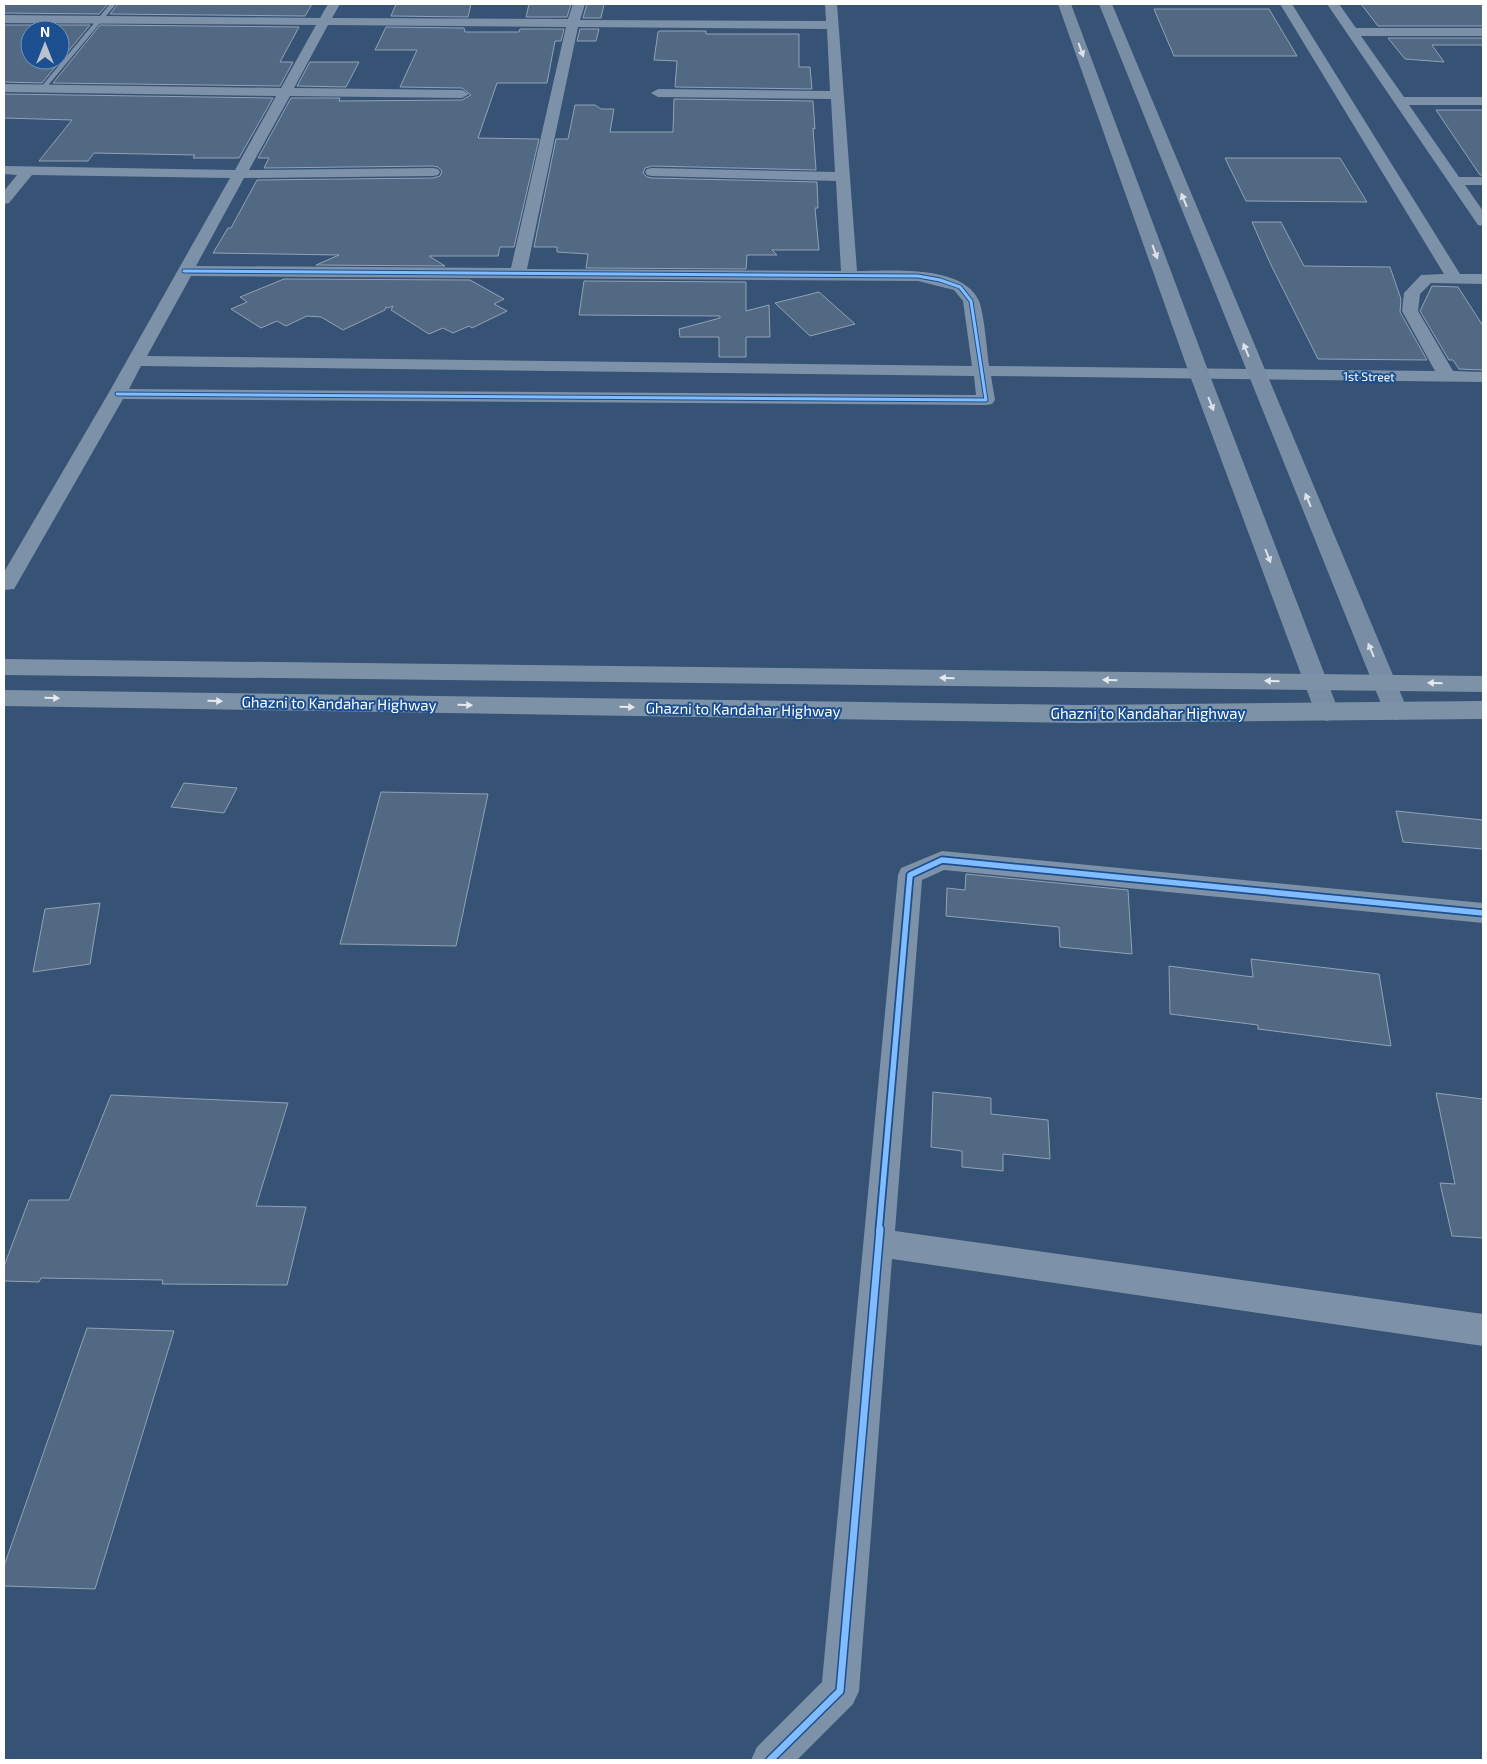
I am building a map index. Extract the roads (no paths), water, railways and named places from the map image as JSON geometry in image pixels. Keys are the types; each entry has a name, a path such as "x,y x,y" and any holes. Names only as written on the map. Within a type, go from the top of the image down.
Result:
{"highway":[{"name":"Ghazni to Kandahar Highway","path":"4,667 1483,684"},
{"name":"Ghazni to Kandahar Highway","path":"4,698 1079,714 1483,710"}],"street":[{"path":"7,584 117,394 334,4"},
{"path":"518,273 573,23 579,4"},
{"path":"831,4 849,275"},
{"path":"1064,4 1199,373 1327,712"},
{"path":"1105,4 1396,711"},
{"path":"1286,4 1455,278"},
{"path":"1333,4 1483,222"},
{"path":"4,19 832,25"},
{"path":"1352,32 1483,32"},
{"path":"4,88 462,94"},
{"path":"658,93 837,95"},
{"path":"1400,101 1483,101"},
{"path":"4,170 238,174 433,172"},
{"path":"4,200 27,171"},
{"path":"652,172 842,177"},
{"path":"1455,181 1483,181"},
{"path":"117,394 986,400 971,301 960,287 940,280 918,276 184,271"},
{"path":"1447,377 1410,311 1412,293 1427,278 1483,279"},
{"name":"1st Street","path":"134,362 1483,377"},
{"path":"770,1760 840,1691 910,875 942,860 1483,913"},
{"path":"878,1243 1483,1330"}],"lane":[{"path":"43,88 113,4"}]}
